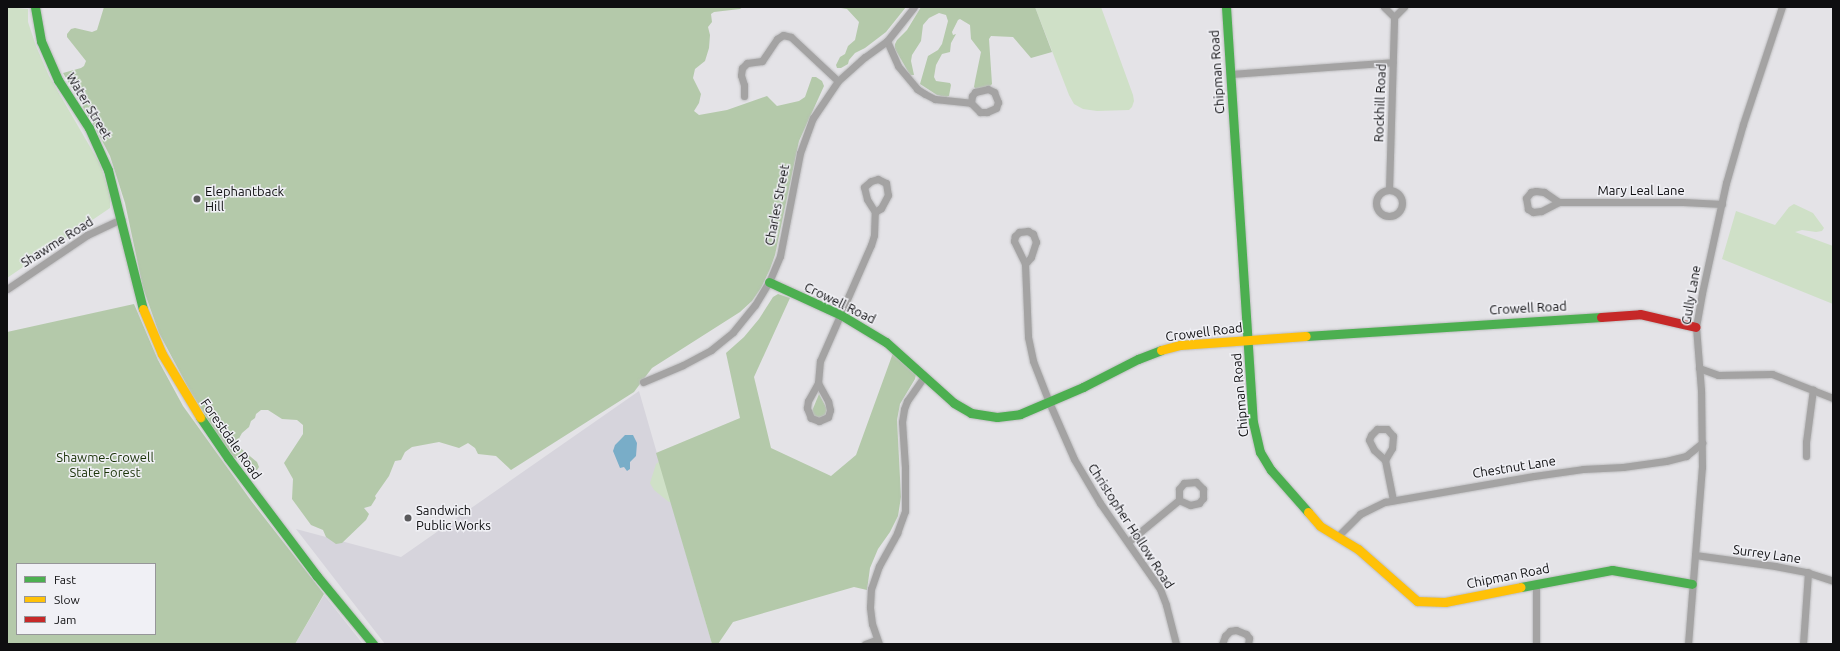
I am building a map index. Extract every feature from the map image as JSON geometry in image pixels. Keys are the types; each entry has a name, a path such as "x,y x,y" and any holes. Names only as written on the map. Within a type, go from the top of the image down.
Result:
{"street":[{"name":"Water Street","path":"35,7 41,41 58,80 89,128 100,151 114,189 122,219"},
{"name":"Charles Street","path":"643,382 683,365 711,350 733,332 761,297 778,262 802,144 813,118 838,81 887,40 902,25 914,7"},
{"name":"Chipman Road","path":"1226,7 1249,339 1253,422 1260,452 1271,470 1311,516 1337,537 1358,549 1417,601 1445,602 1612,570 1692,584"},
{"path":"1384,7 1394,17 1404,7"},
{"name":"Gully Lane","path":"1688,644 1701,493 1702,443 1696,327 1722,204 1742,124 1782,7"},
{"name":"Rockhill Road","path":"1389,190 1394,17"},
{"path":"744,96 744,85 741,75 742,68 747,63 762,61 777,39 783,35 792,37 838,81"},
{"path":"887,40 898,66 917,89 935,99 971,103"},
{"path":"1231,74 1393,62"},
{"name":"Mary Leal Lane","path":"1559,202 1683,202 1722,204"},
{"path":"818,383 828,400 830,410 828,416 819,420 811,418 807,408 808,400 818,383 820,361 871,245 874,235 875,212"},
{"name":"Shawme Road","path":"7,289 87,235 122,219"},
{"name":"Forestdale Road","path":"122,219 127,251 145,314 162,354 190,402 258,499 317,576 374,644"},
{"name":"Christopher Hollow Road","path":"1025,264 1030,349 1048,402 1074,459 1100,503 1160,589 1166,605 1176,644"},
{"name":"Crowell Road","path":"769,282 841,315 886,342 954,403 971,412 983,416 1005,417 1020,414 1167,348 1249,339 1629,314 1667,319 1696,327"},
{"path":"1699,368 1718,375 1772,374 1833,398"},
{"path":"865,644 877,642 870,607 871,589 879,566 897,533 905,511 906,480 902,422 904,408 907,401 924,377"},
{"path":"1806,456 1806,442 1813,389"},
{"name":"Chestnut Lane","path":"1337,537 1360,514 1393,500 1582,469 1623,467 1666,461 1686,456 1702,443"},
{"path":"1385,460 1393,500"},
{"path":"1128,542 1179,500"},
{"name":"Surrey Lane","path":"1695,555 1808,572 1833,581"},
{"path":"1803,644 1808,572"},
{"path":"1536,584 1536,644"},
{"path":"1222,644 1225,636 1230,631 1236,630 1241,630 1246,634 1249,638 1248,644"}],"shaded area":[{"path":"639,391 712,644 385,644 296,529 401,557"},
{"path":"324,595 363,644 295,644"}],"green space":[{"path":"7,7 28,9 28,22 36,46 49,76 100,164 110,195 110,208 7,278"},
{"path":"104,7 743,7 740,9 714,12 711,14 712,22 708,27 710,35 709,48 705,61 695,69 693,78 701,94 699,103 694,111 699,115 727,110 767,96 777,106 799,101 805,97 812,77 816,77 822,81 824,86 799,141 775,255 761,288 752,301 740,312 652,368 634,392 511,470 496,456 478,454 475,448 468,443 459,448 439,442 412,447 405,452 401,460 395,461 389,476 375,496 376,498 371,506 364,508 369,514 366,520 342,543 336,544 326,537 323,530 311,525 292,499 293,479 284,463 303,434 303,425 297,420 282,419 268,410 261,410 256,414 249,427 242,433 237,442 238,446 257,462 259,467 257,470 252,470 246,462 232,457 190,391 159,333 143,288 125,203 110,156 63,73 81,68 84,66 86,61 67,37 67,34 71,29 75,28 92,32 97,30"},
{"path":"835,7 906,7 886,32 865,48 855,53 849,60 848,64 841,68 837,68 836,65 840,57 845,54 848,46 855,40 859,22 847,9"},
{"path":"921,7 1035,7 1052,52 1031,58 1013,37 991,36 989,39 992,84 989,87 976,89 974,87 981,52 971,39 970,25 960,19 952,32 953,35 956,34 951,43 950,52 942,54 936,65 934,77 936,81 950,83 949,96 946,97 937,95 920,84 928,56 938,50 942,44 948,21 946,15 939,13 929,18 923,25 921,41 912,55 911,61 914,75 910,75 895,49 897,40 907,30"},
{"path":"1035,7 1101,7 1133,95 1134,101 1129,110 1097,111 1083,109 1074,104 1069,95"},
{"path":"1794,204 1813,213 1824,228 1822,231 1816,232 1802,230 1795,232 1833,246 1833,304 1722,259 1736,211 1775,225 1789,207"},
{"path":"778,294 790,298 754,377 771,448 831,476 856,455 893,353 916,374 915,379 900,404 897,420 901,497 898,516 890,532 878,549 870,568 867,590 854,587 733,622 718,644 712,644 656,453 740,418 726,353 744,337 759,319 773,297"},
{"name":"Shawme-Crowell State Forest","path":"134,304 158,360 183,406 252,502 324,594 295,644 7,644 7,332"},
{"path":"819,394 827,409 825,415 818,418 813,416 812,411"},
{"path":"661,460 676,501 669,502 654,490 650,483 656,464"}],"water":[{"path":"625,435 633,435 637,443 636,456 630,462 630,469 627,471 624,467 620,468 613,451 615,445"}],"traffic: fast":[{"path":"35,7 41,41 58,80 89,128 108,170 143,309"},
{"path":"1226,7 1253,422 1260,452 1271,470 1308,512"},
{"path":"769,282 841,315 886,342 954,403 971,413 997,417 1020,414 1083,387 1138,359 1161,350"},
{"path":"1306,336 1601,317"},
{"path":"200,417 228,458 317,576 373,644"},
{"path":"1521,587 1612,570 1692,584"}],"traffic: slow":[{"path":"143,309 162,354 200,417"},
{"path":"1161,350 1180,345 1306,336"},
{"path":"1308,512 1320,526 1358,549 1417,601 1445,602 1521,587"}],"traffic: jam":[{"path":"1601,317 1640,314 1696,327"}],"place":[{"name":"Elephantback Hill","path":"197,199"},
{"name":"Sandwich Public Works","path":"408,518"}]}
